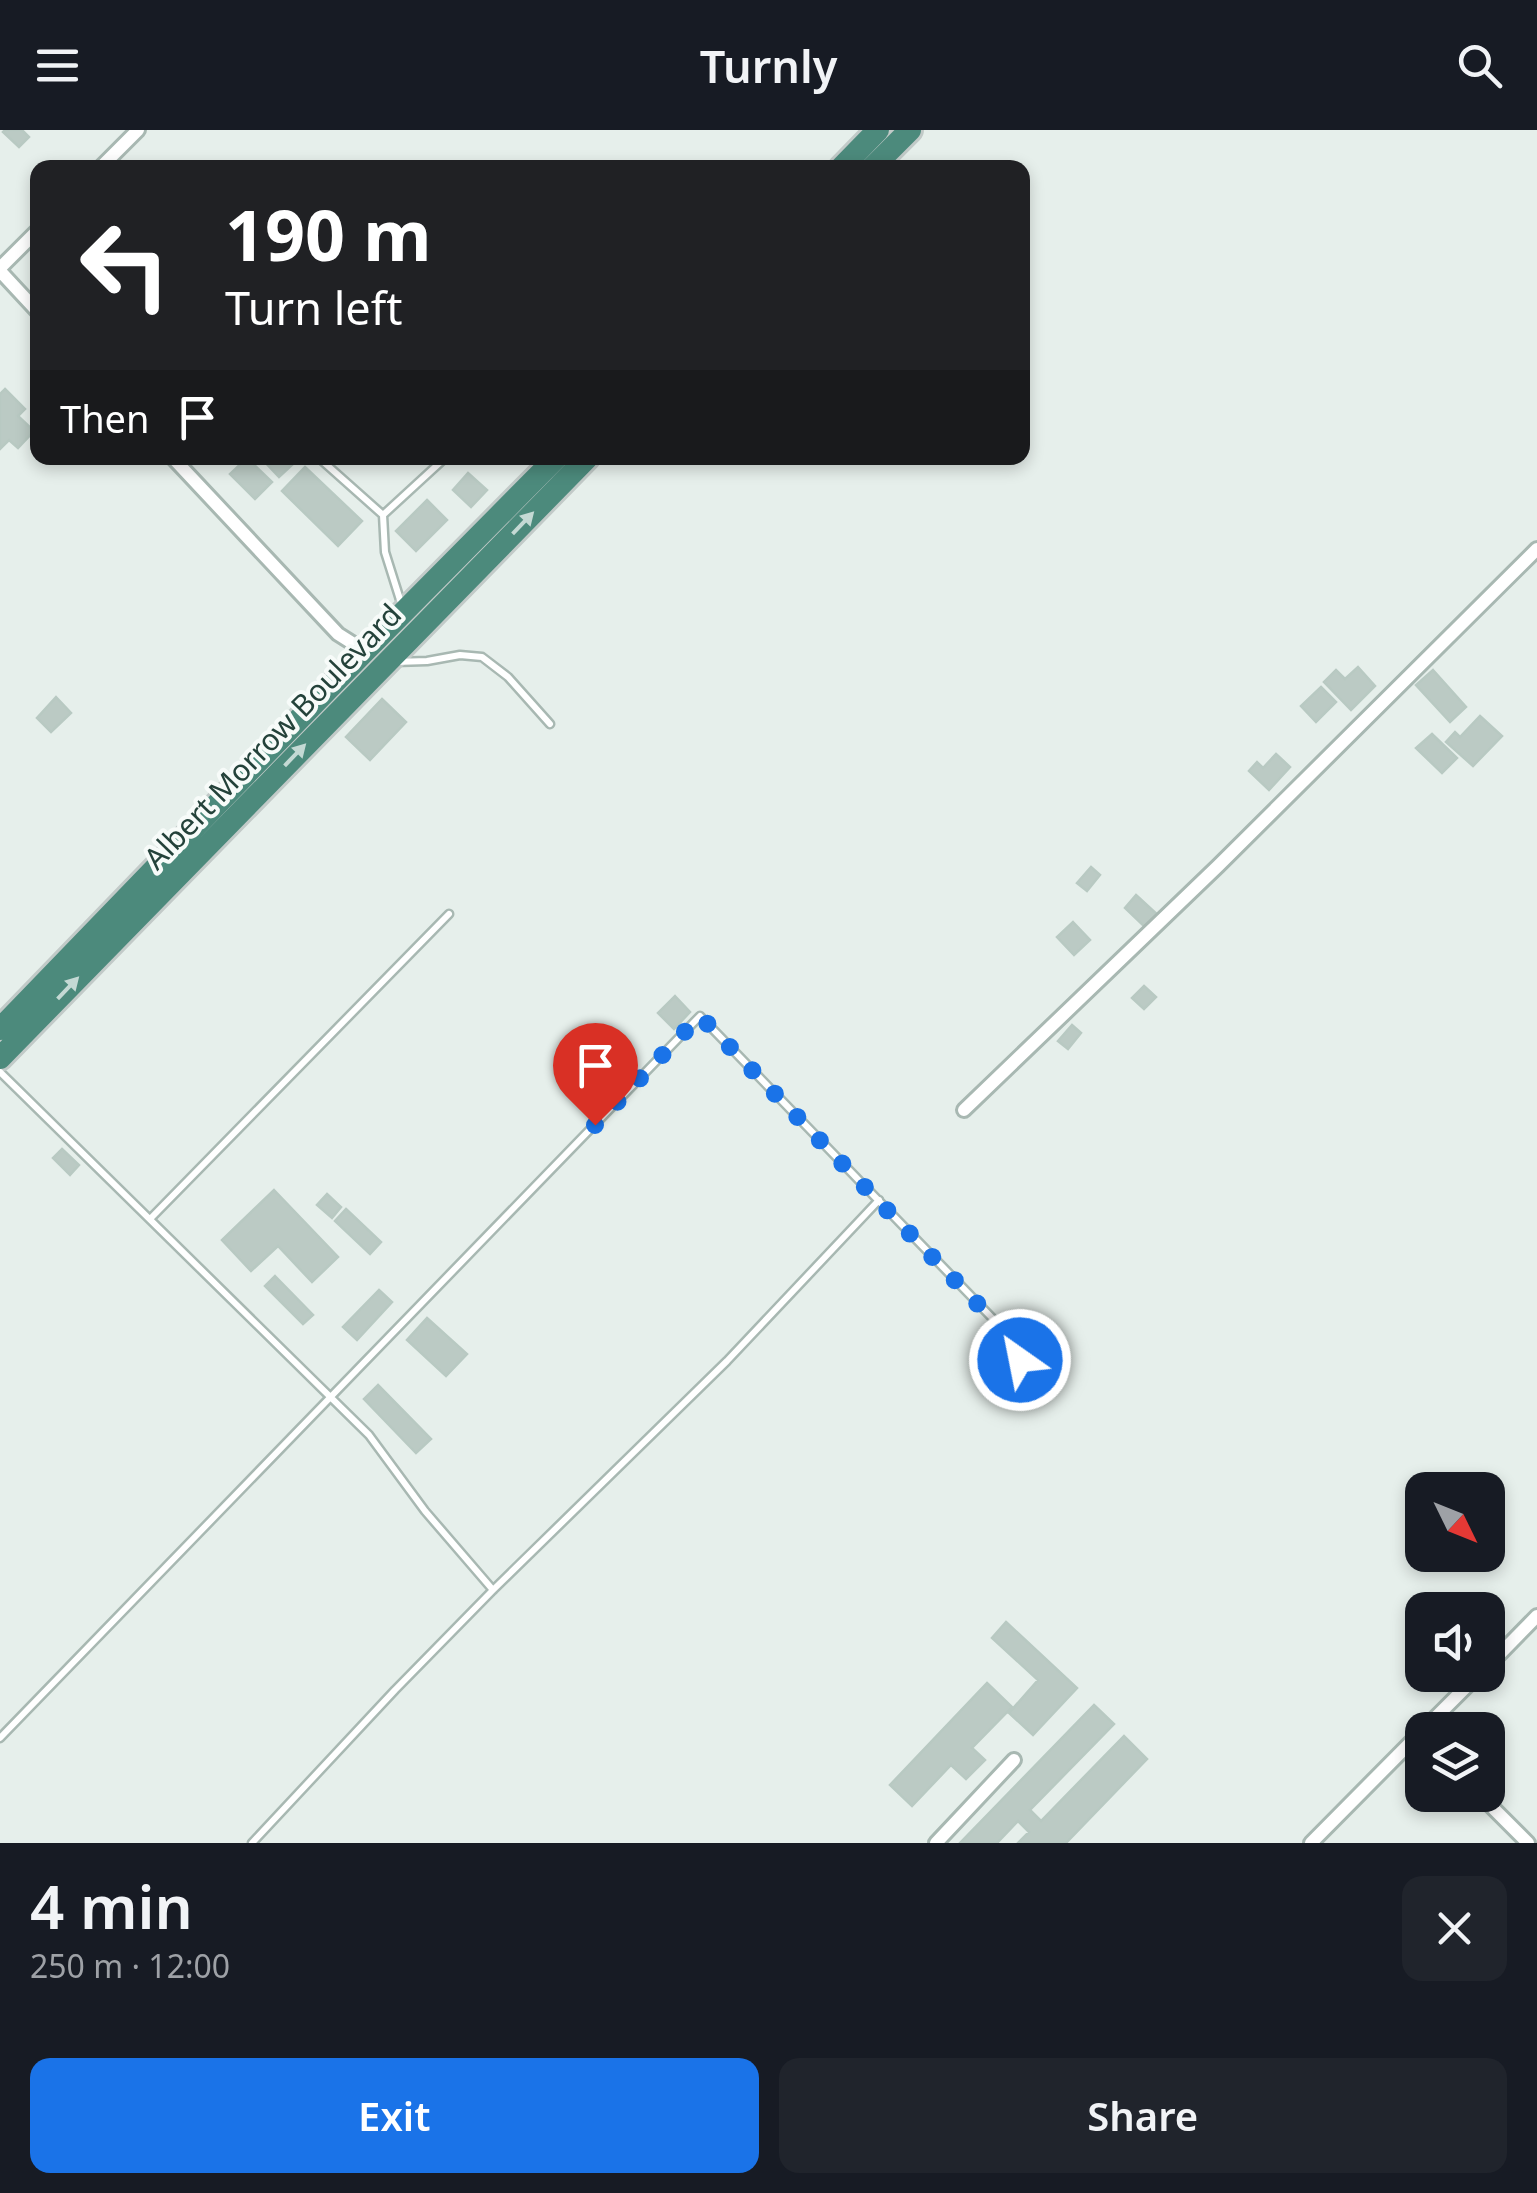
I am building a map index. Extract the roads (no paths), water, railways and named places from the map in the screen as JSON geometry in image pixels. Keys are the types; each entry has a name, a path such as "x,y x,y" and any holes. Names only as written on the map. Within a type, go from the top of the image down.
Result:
{"highway":[{"path":"849,160 878,130"},
{"path":"880,160 910,130"},
{"name":"Albert Morrow Boulevard","path":"0,1058 375,657 404,612 549,465"},
{"name":"Albert Morrow Boulevard","path":"0,1028 375,657 580,465"}],"street":[{"path":"108,160 138,130"},
{"path":"30,238 0,270 30,303"},
{"path":"180,465 338,634 375,657"},
{"path":"964,1110 1218,866 1537,548"},
{"path":"1505,1649 1537,1616"},
{"path":"1442,1712 1462,1692"},
{"path":"1311,1843 1405,1750"},
{"path":"936,1843 1014,1760"},
{"path":"1497,1812 1528,1843"}],"lane":[{"path":"327,465 382,515 385,552 404,612"},
{"path":"382,515 437,465"},
{"path":"375,657 427,661 460,655 482,657 508,676 550,724"},
{"path":"150,1218 449,914"},
{"path":"0,1738 700,1016 1006,1335 1023,1374 1017,1393"},
{"path":"0,1072 369,1435 426,1512 493,1590"},
{"path":"252,1843 395,1690 726,1361 879,1200"}]}
